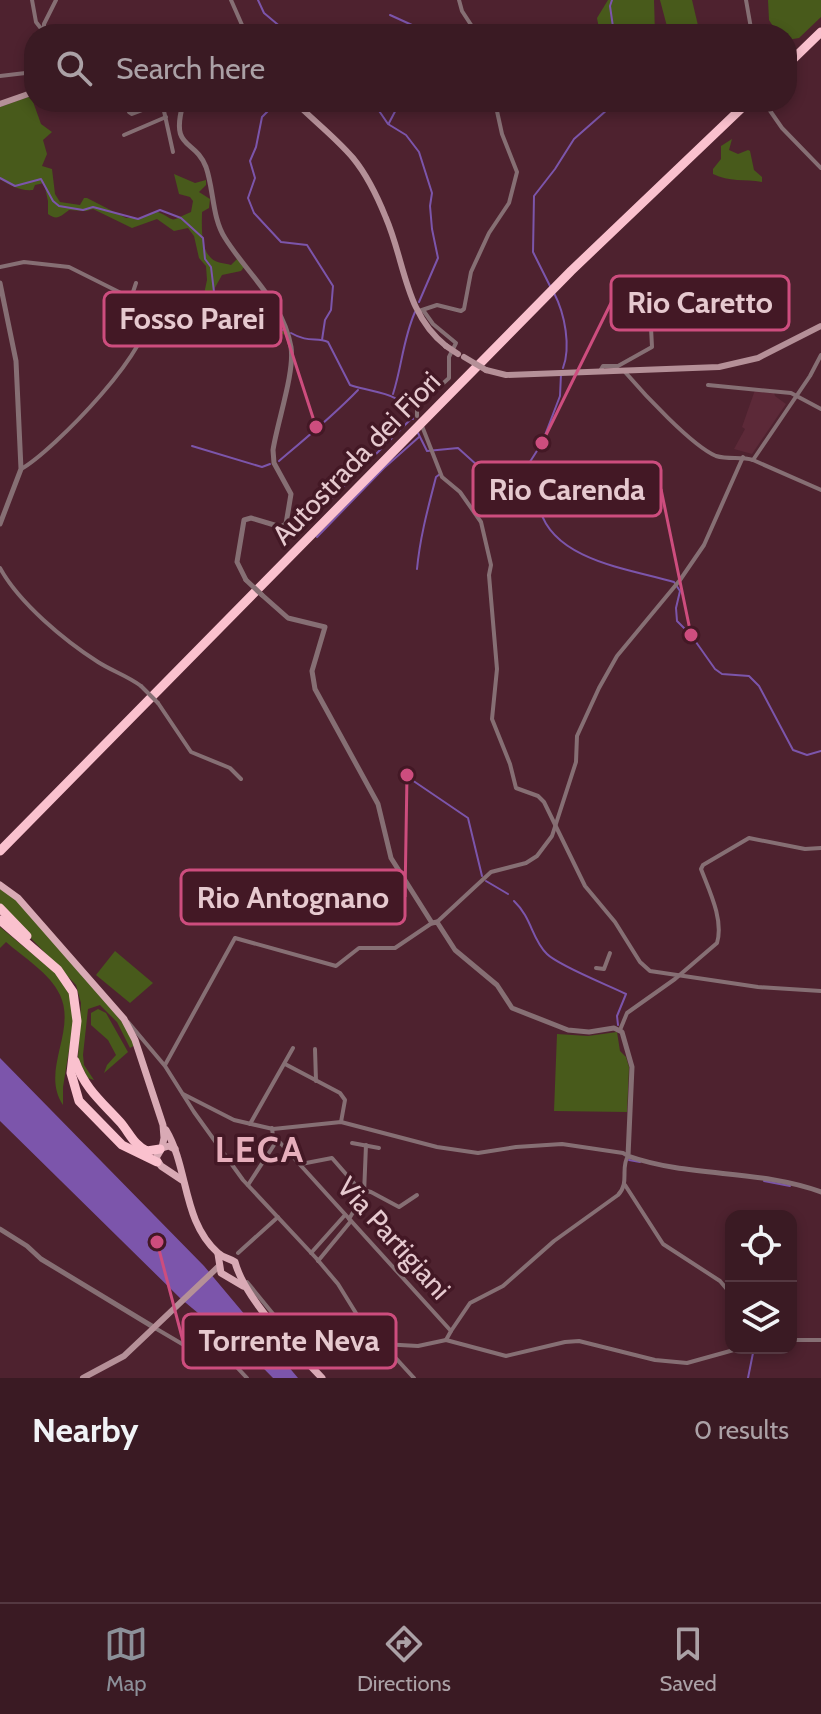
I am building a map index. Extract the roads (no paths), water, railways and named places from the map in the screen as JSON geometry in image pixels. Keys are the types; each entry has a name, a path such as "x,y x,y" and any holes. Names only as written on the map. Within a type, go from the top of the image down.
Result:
{"highway":[{"path":"797,49 821,26"},
{"path":"797,55 821,32"},
{"name":"Autostrada dei Fiori","path":"0,844 516,318 730,112"},
{"name":"Autostrada dei Fiori","path":"0,852 571,271 738,112"},
{"path":"0,908 44,957"},
{"path":"0,923 17,934 65,977 76,1000 72,1082 84,1107 122,1145 157,1162"},
{"path":"74,1058 87,1088 121,1123 136,1144 147,1151 161,1148"}],"main road":[{"path":"0,104 24,96"},
{"path":"306,112 350,154 361,170 387,220 404,283 432,335 486,370 500,375 708,368 739,364 758,358 821,326"},
{"path":"0,885 18,898 124,1019 142,1059 163,1125 175,1149 196,1223 322,1378"},
{"path":"163,1125 164,1138 157,1162 185,1183"},
{"path":"161,1148 169,1146 175,1149"},
{"path":"166,1168 175,1166 178,1160"},
{"path":"83,1378 114,1363 227,1264"}],"street":[{"path":"32,0 38,24"},
{"path":"47,24 56,0"},
{"path":"231,0 242,24"},
{"path":"459,0 470,24"},
{"path":"746,0 750,24"},
{"path":"0,76 24,73"},
{"path":"165,112 173,152"},
{"path":"180,112 181,137 205,166 221,231 274,301 291,346 290,373 273,450 275,465 291,494 286,524 281,527 251,518 244,520 237,562 246,580 288,618 325,627 312,671 313,684 378,804 391,858 455,950 497,985 508,1005 522,1014 578,1032 620,1030"},
{"path":"417,416 417,407 449,378 449,357 456,343 421,310 437,305 461,311 464,309 478,254 509,203 517,172 497,112"},
{"path":"771,112 782,128 821,168"},
{"path":"124,135 166,117"},
{"path":"0,267 24,262 69,267 131,298 136,283"},
{"path":"0,283 16,361 21,469 0,524"},
{"path":"21,469 79,421 143,338 150,313 148,307 137,302"},
{"path":"600,371 603,366 618,366 652,347 650,308"},
{"path":"753,460 821,355"},
{"path":"623,370 703,448 722,457 753,460 821,490"},
{"path":"708,385 754,387 796,395 821,409"},
{"path":"422,426 442,477 460,492 476,513 491,565 489,575 497,669 492,719 516,788 541,798 585,886 615,922 640,962 650,971 771,989 821,991"},
{"path":"165,1066 235,938 336,966 359,948 395,948 435,922 491,872 526,863 537,856 556,829 576,762 577,736 594,698 617,656 673,589 704,545 743,457"},
{"path":"0,568 56,630 81,651 141,686 158,703 191,752 230,768 241,779"},
{"path":"725,1287 663,1244 625,1185 632,1067 620,1030 627,1013 717,943 719,937 712,898 701,869 703,865 749,838 805,849 821,848"},
{"path":"596,968 604,969 610,953"},
{"path":"124,1019 165,1066 194,1112 248,1185 338,1284 357,1316 414,1378"},
{"path":"250,1124 293,1048"},
{"path":"315,1049 316,1081"},
{"path":"142,1059 147,1053 155,1053"},
{"path":"285,1064 336,1091 342,1098 341,1122"},
{"path":"183,1094 217,1113 272,1128 341,1122 437,1147 478,1153 548,1145 588,1148 664,1166 725,1172 821,1192"},
{"name":"Via Partigiani","path":"272,1128 274,1136 451,1331 446,1340"},
{"path":"248,1185 274,1145 274,1136"},
{"path":"352,1143 379,1148"},
{"path":"274,1145 282,1145"},
{"path":"311,1253 354,1213 364,1191 366,1145"},
{"path":"301,1164 332,1158 359,1189 401,1208 417,1195"},
{"path":"614,1197 625,1172"},
{"path":"451,1331 470,1303 503,1286 625,1185"},
{"path":"227,1264 278,1217"},
{"path":"318,1261 348,1218"},
{"path":"0,1229 18,1239 41,1259 206,1358 232,1362 247,1378"},
{"path":"253,1293 306,1354 357,1316"},
{"path":"381,1343 418,1346 446,1340 506,1356 579,1341 655,1360 687,1363 725,1352"},
{"path":"797,1340 821,1340"}],"waterway":[{"path":"258,0 264,13 277,24"},
{"path":"612,0 613,24"},
{"path":"390,15 410,24"},
{"path":"267,112 262,117 250,161 255,178 248,198 254,213 281,242 307,245 333,286 331,310 325,320 322,340"},
{"path":"380,112 388,124 406,135 419,152 432,193 432,229 438,258 419,302"},
{"path":"389,123 395,112"},
{"path":"551,288 533,252 534,196 574,139 605,112"},
{"path":"0,178 15,186 41,179 59,206 83,210 93,207 138,219 160,210 181,218 203,238 215,300 282,330"},
{"path":"554,293 566,330 567,350 563,368"},
{"path":"393,394 415,312"},
{"path":"291,333 328,342 350,385 395,398 413,419"},
{"path":"561,374 560,396 542,443 526,468 538,491 540,510 548,527 577,552 616,567 674,582 680,591 677,621 715,669 722,674 749,676 759,686 793,750 807,755 821,751"},
{"path":"279,461 358,390"},
{"path":"324,506 411,419"},
{"path":"418,433 427,451 458,448 508,493 539,508"},
{"path":"317,537 419,437"},
{"path":"192,446 262,467 270,464"},
{"path":"417,569 427,511 436,477 440,474"},
{"path":"403,772 407,775"},
{"path":"412,780 468,818 482,876"},
{"path":"486,881 508,894"},
{"path":"514,901 525,914 538,942 553,959 626,994 617,1016 618,1025"},
{"path":"629,1160 640,1162"},
{"path":"764,1181 790,1186"},
{"path":"748,1378 753,1354"}],"place":[{"name":"Fosso Parei","path":"316,427"},
{"name":"Rio Caretto","path":"542,443"},
{"name":"Rio Carenda","path":"691,635"},
{"name":"Rio Antognano","path":"407,775"},
{"name":"Torrente Neva","path":"157,1242"}],"district":[{"name":"LECA","path":"260,1149"}]}
